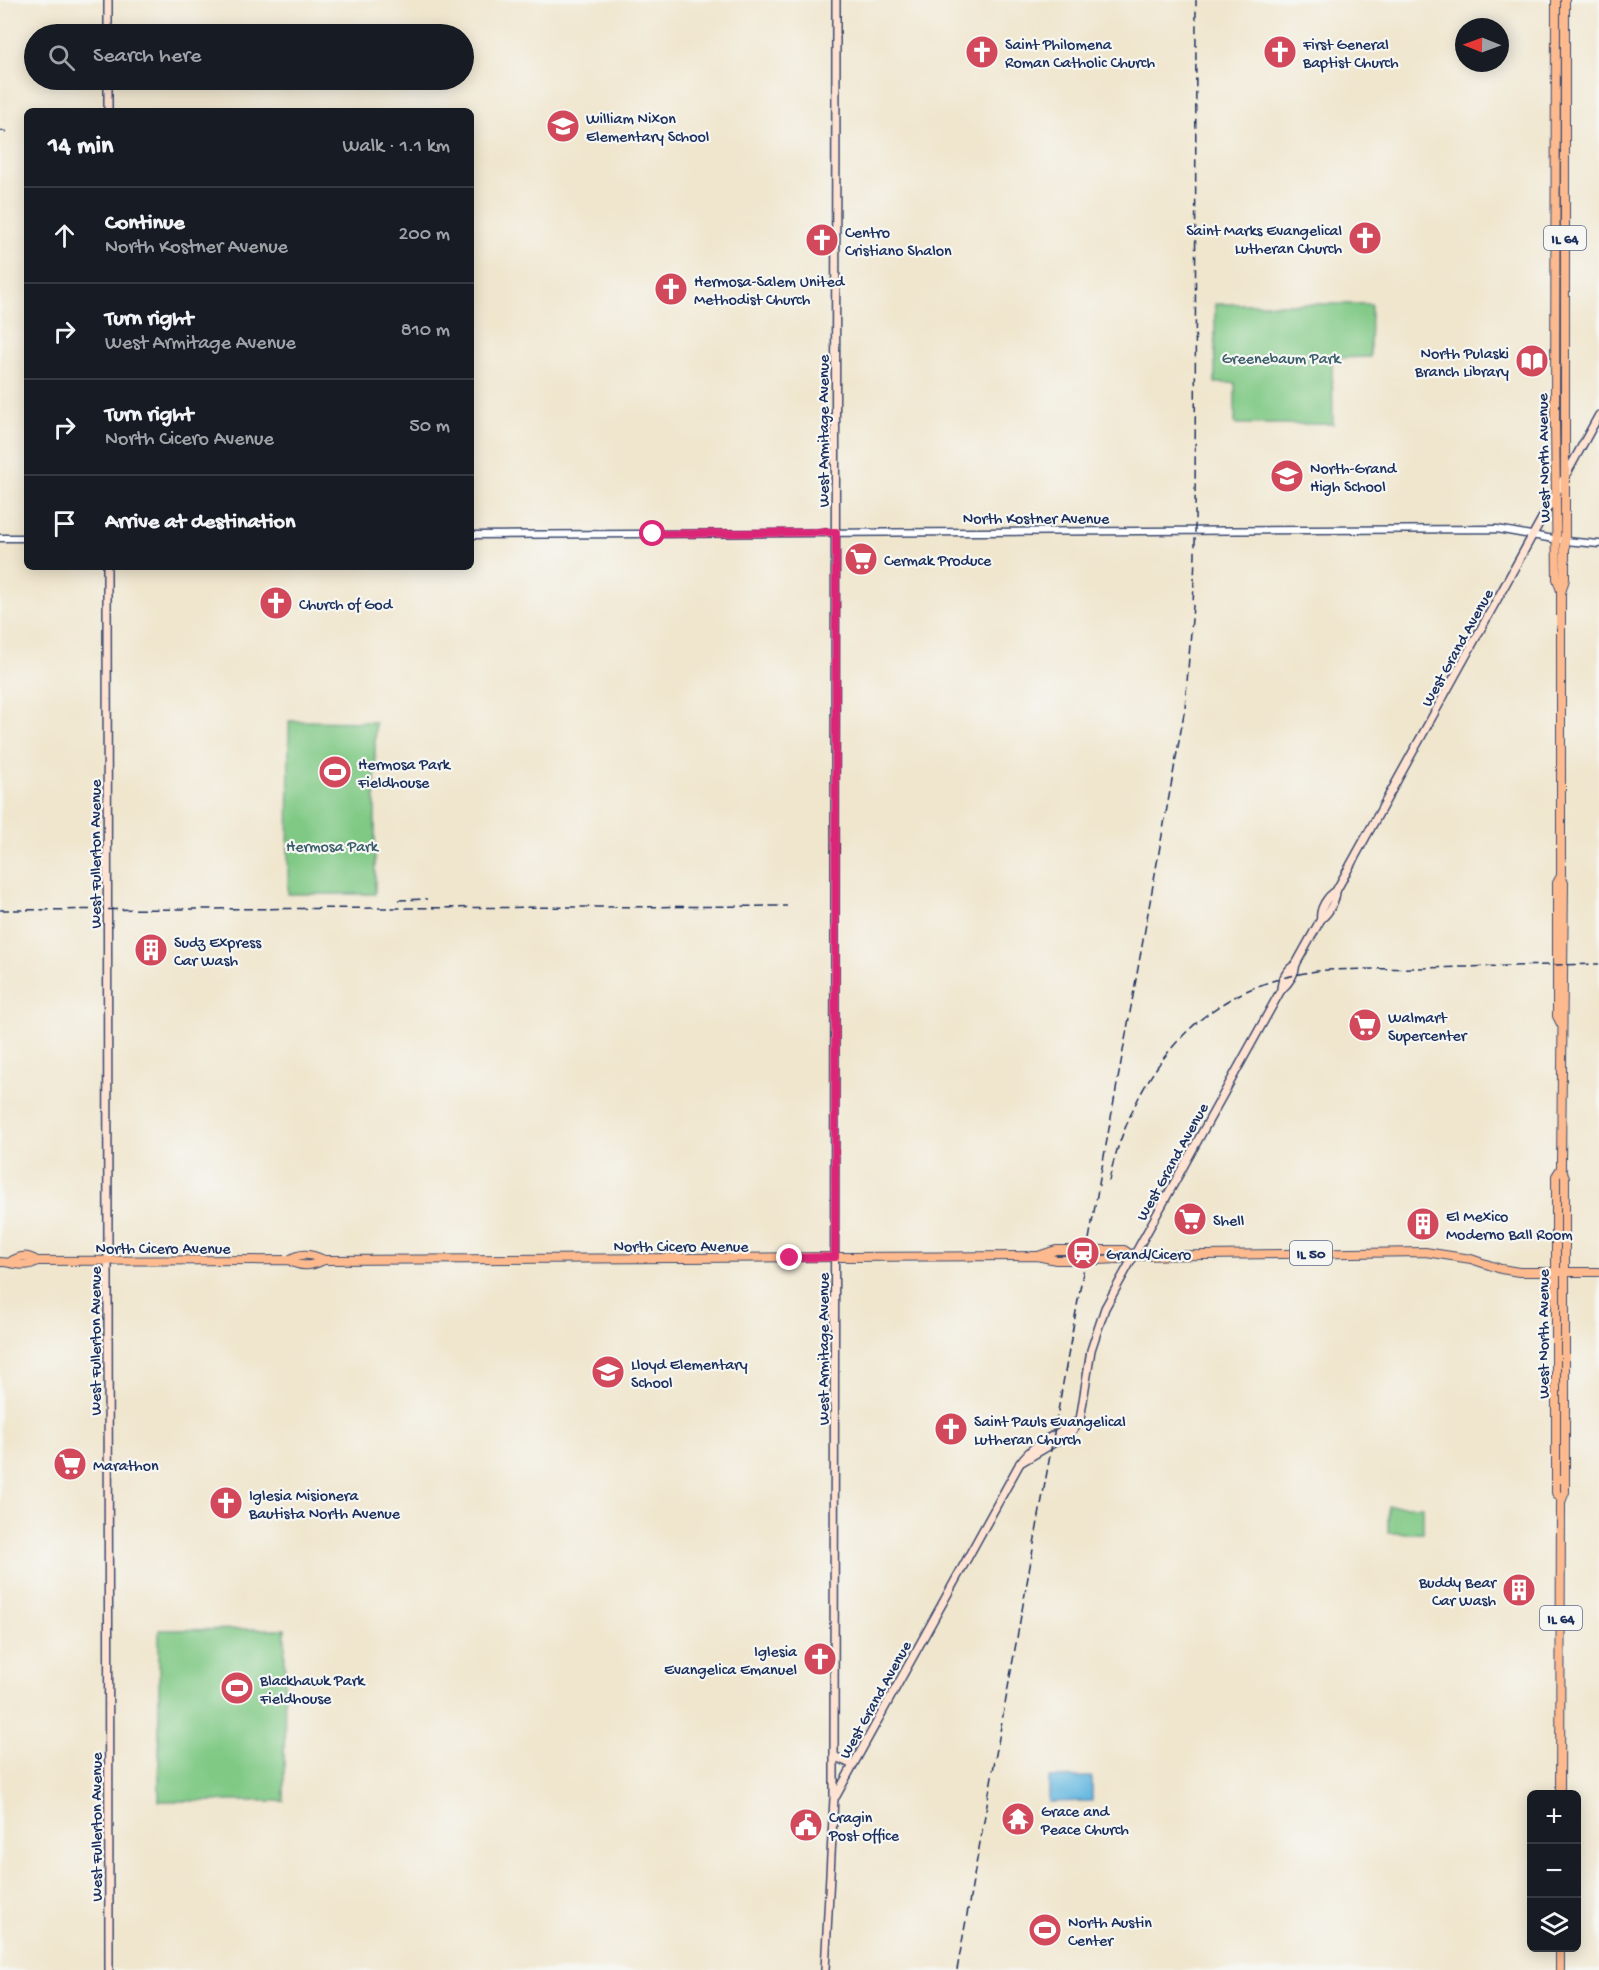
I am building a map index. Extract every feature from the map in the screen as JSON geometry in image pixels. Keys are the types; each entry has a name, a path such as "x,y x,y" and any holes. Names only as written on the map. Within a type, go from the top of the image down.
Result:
{"main road":[{"path":"108,0 108,24"},
{"name":"West Armitage Avenue","path":"834,1798 836,0"},
{"name":"West North Avenue","path":"1556,0 1555,494 1557,579 1561,591"},
{"name":"West North Avenue","path":"1560,1790 1561,1498 1565,1494 1566,1272 1565,1177 1561,1168 1561,1024 1557,1016 1557,883 1561,876 1561,591 1565,579 1566,476 1565,0"},
{"path":"108,90 108,108"},
{"name":"West Grand Avenue","path":"825,1970 834,1798 1026,1453 1080,1420 1095,1335 1105,1308 1281,990 1281,983 1290,967 1296,964 1320,919 1320,914 1330,894 1336,891 1599,415"},
{"name":"West Fullerton Avenue","path":"107,570 109,1970"},
{"name":"West North Avenue","path":"1561,1168 1556,1176 1556,1493 1561,1498"},
{"name":"North Cicero Avenue","path":"1037,1256 1056,1250 1075,1250"},
{"name":"IL 50","path":"1100,1250 1124,1250 1133,1256"},
{"name":"IL 50","path":"1098,1260 1133,1256 1425,1252 1471,1259 1501,1269 1520,1272 1599,1272"},
{"name":"North Cicero Avenue","path":"0,1262 10,1262 18,1257 30,1256 37,1261 289,1260 297,1254 313,1255 324,1260 1037,1256 1056,1260 1074,1260"},
{"path":"834,1756 853,1765"},
{"path":"1560,1952 1560,1970"}],"street":[{"name":"North Kostner Avenue","path":"474,535 1497,529 1556,540 1599,544"},
{"path":"0,538 24,538"}],"green space":[{"name":"Greenebaum Park","path":"1215,304 1371,304 1370,357 1332,358 1333,424 1235,424 1235,383 1215,383"},
{"name":"Hermosa Park","path":"289,721 375,722 375,894 288,894"},
{"path":"1388,1506 1423,1506 1423,1533 1388,1533"},
{"path":"285,1629 284,1801 159,1801 159,1630"}],"water":[{"path":"1092,1777 1092,1801 1049,1802 1049,1778"}],"tunnel":[{"path":"1075,1250 1100,1250"},
{"path":"1074,1260 1098,1260"}],"railway":[{"path":"957,1970 1185,708 1195,555 1196,0"},
{"path":"0,130 7,132"},
{"path":"398,900 427,899"},
{"path":"0,910 787,906"},
{"path":"1109,1181 1126,1125 1150,1078 1188,1030 1236,996 1294,975 1327,970 1599,964"}],"place":[{"name":"Saint Philomena Roman Catholic Church","path":"982,52"},
{"name":"First General Baptist Church","path":"1280,52"},
{"name":"William Nixon Elementary School","path":"563,126"},
{"name":"Saint Marks Evangelical Lutheran Church","path":"1365,238"},
{"name":"Centro Cristiano Shalon","path":"822,240"},
{"name":"Hermosa-Salem United Methodist Church","path":"671,289"},
{"name":"North Pulaski Branch Library","path":"1532,361"},
{"name":"North-Grand High School","path":"1287,476"},
{"name":"Cermak Produce","path":"861,559"},
{"name":"Church of God","path":"276,603"},
{"name":"Hermosa Park Fieldhouse","path":"335,772"},
{"name":"Sudz Express Car Wash","path":"151,950"},
{"name":"Walmart Supercenter","path":"1365,1025"},
{"name":"Shell","path":"1190,1219"},
{"name":"El Mexico Moderno Ball Room","path":"1423,1224"},
{"name":"Grand/Cicero","path":"1083,1253"},
{"name":"Lloyd Elementary School","path":"608,1372"},
{"name":"Saint Pauls Evangelical Lutheran Church","path":"951,1429"},
{"name":"Marathon","path":"70,1464"},
{"name":"Iglesia Misionera Bautista North Avenue","path":"226,1503"},
{"name":"Buddy Bear Car Wash","path":"1519,1590"},
{"name":"Iglesia Evangelica Emanuel","path":"820,1659"},
{"name":"Blackhawk Park Fieldhouse","path":"237,1688"},
{"name":"Grace and Peace Church","path":"1018,1819"},
{"name":"Cragin Post Office","path":"806,1825"},
{"name":"North Austin Center","path":"1045,1930"}],"route":[{"path":"653,534 836,532 835,1257 790,1258"}]}
